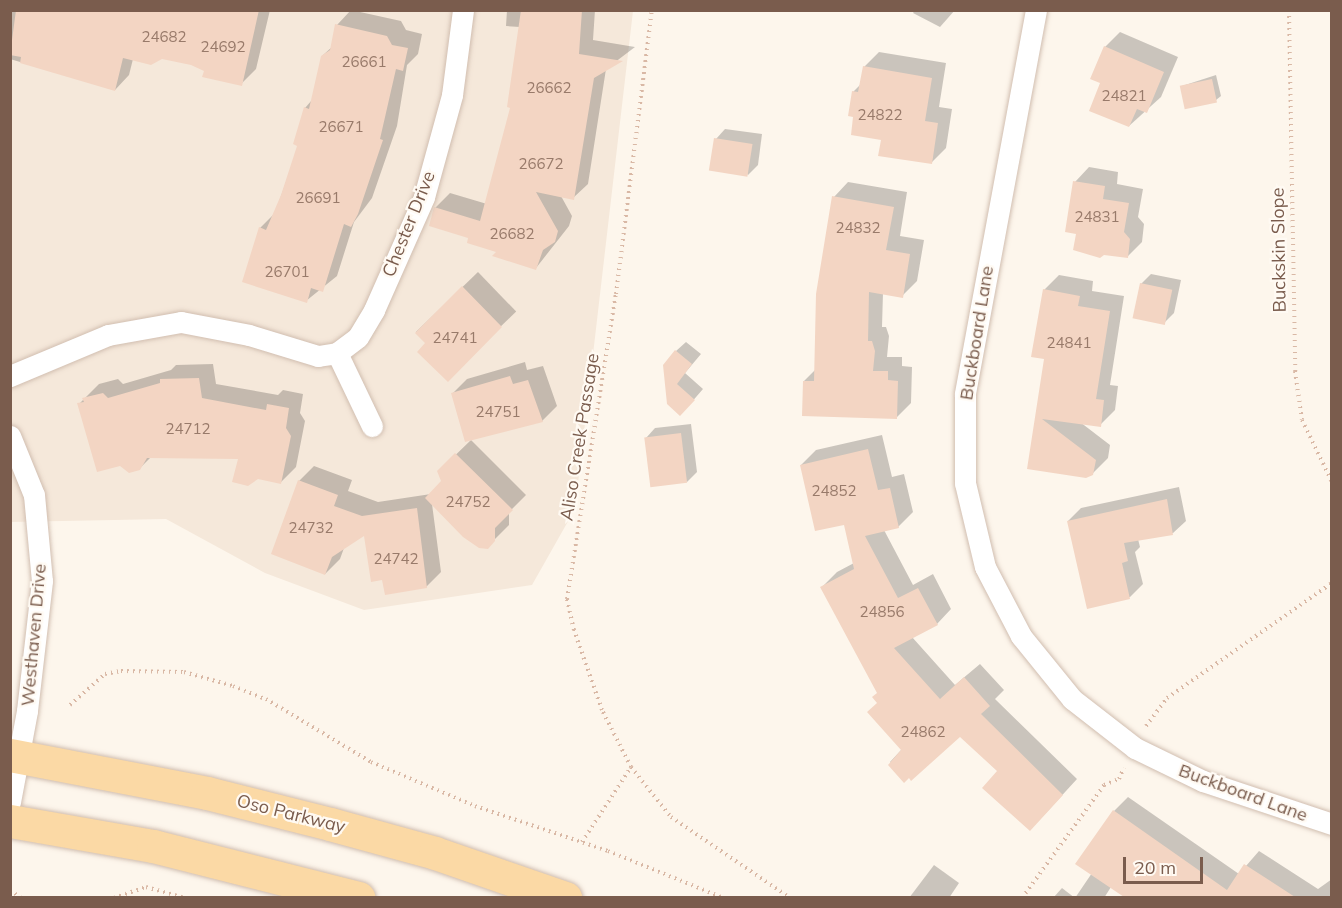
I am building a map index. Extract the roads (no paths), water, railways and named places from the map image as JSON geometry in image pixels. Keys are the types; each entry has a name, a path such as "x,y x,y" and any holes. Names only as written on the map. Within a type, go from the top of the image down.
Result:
{"main road":[{"name":"Oso Parkway","path":"14,756 207,793 330,824 435,853 565,897"},
{"path":"10,821 153,846 359,897"}],"street":[{"name":"Chester Drive","path":"337,353 358,337 374,310 424,197 452,95 463,10"},
{"name":"Buckboard Lane","path":"1036,10 965,394 966,483 985,567 1021,636 1072,699 1135,748 1203,781 1332,824"},
{"path":"10,376 108,335 181,322 249,335 318,356 337,353 372,426"},
{"name":"Westhaven Drive","path":"10,436 34,495 42,571 27,711 14,756 10,802"}]}
